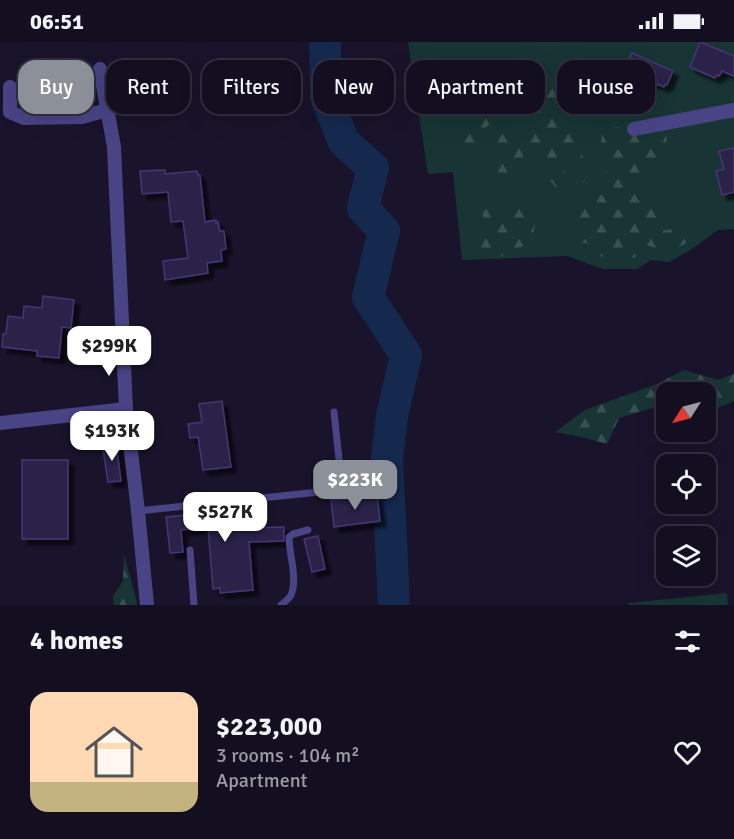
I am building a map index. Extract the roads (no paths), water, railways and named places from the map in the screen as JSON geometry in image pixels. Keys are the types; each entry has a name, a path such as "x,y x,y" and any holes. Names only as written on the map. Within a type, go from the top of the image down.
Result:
{"street":[{"path":"100,69 106,104"},
{"path":"10,87 10,112 24,118 82,117 106,110"},
{"path":"634,129 734,110"},
{"path":"108,114 114,147 126,409 147,605"},
{"path":"0,423 126,409"}],"lane":[{"path":"138,511 334,489 340,482 334,412"},
{"path":"281,605 292,593 293,578 289,537 308,530"},
{"path":"190,550 195,605"}],"waterway":[{"path":"325,42 326,97 344,142 373,168 363,208 384,231 368,297 406,355 392,416 387,458 394,605"}]}
